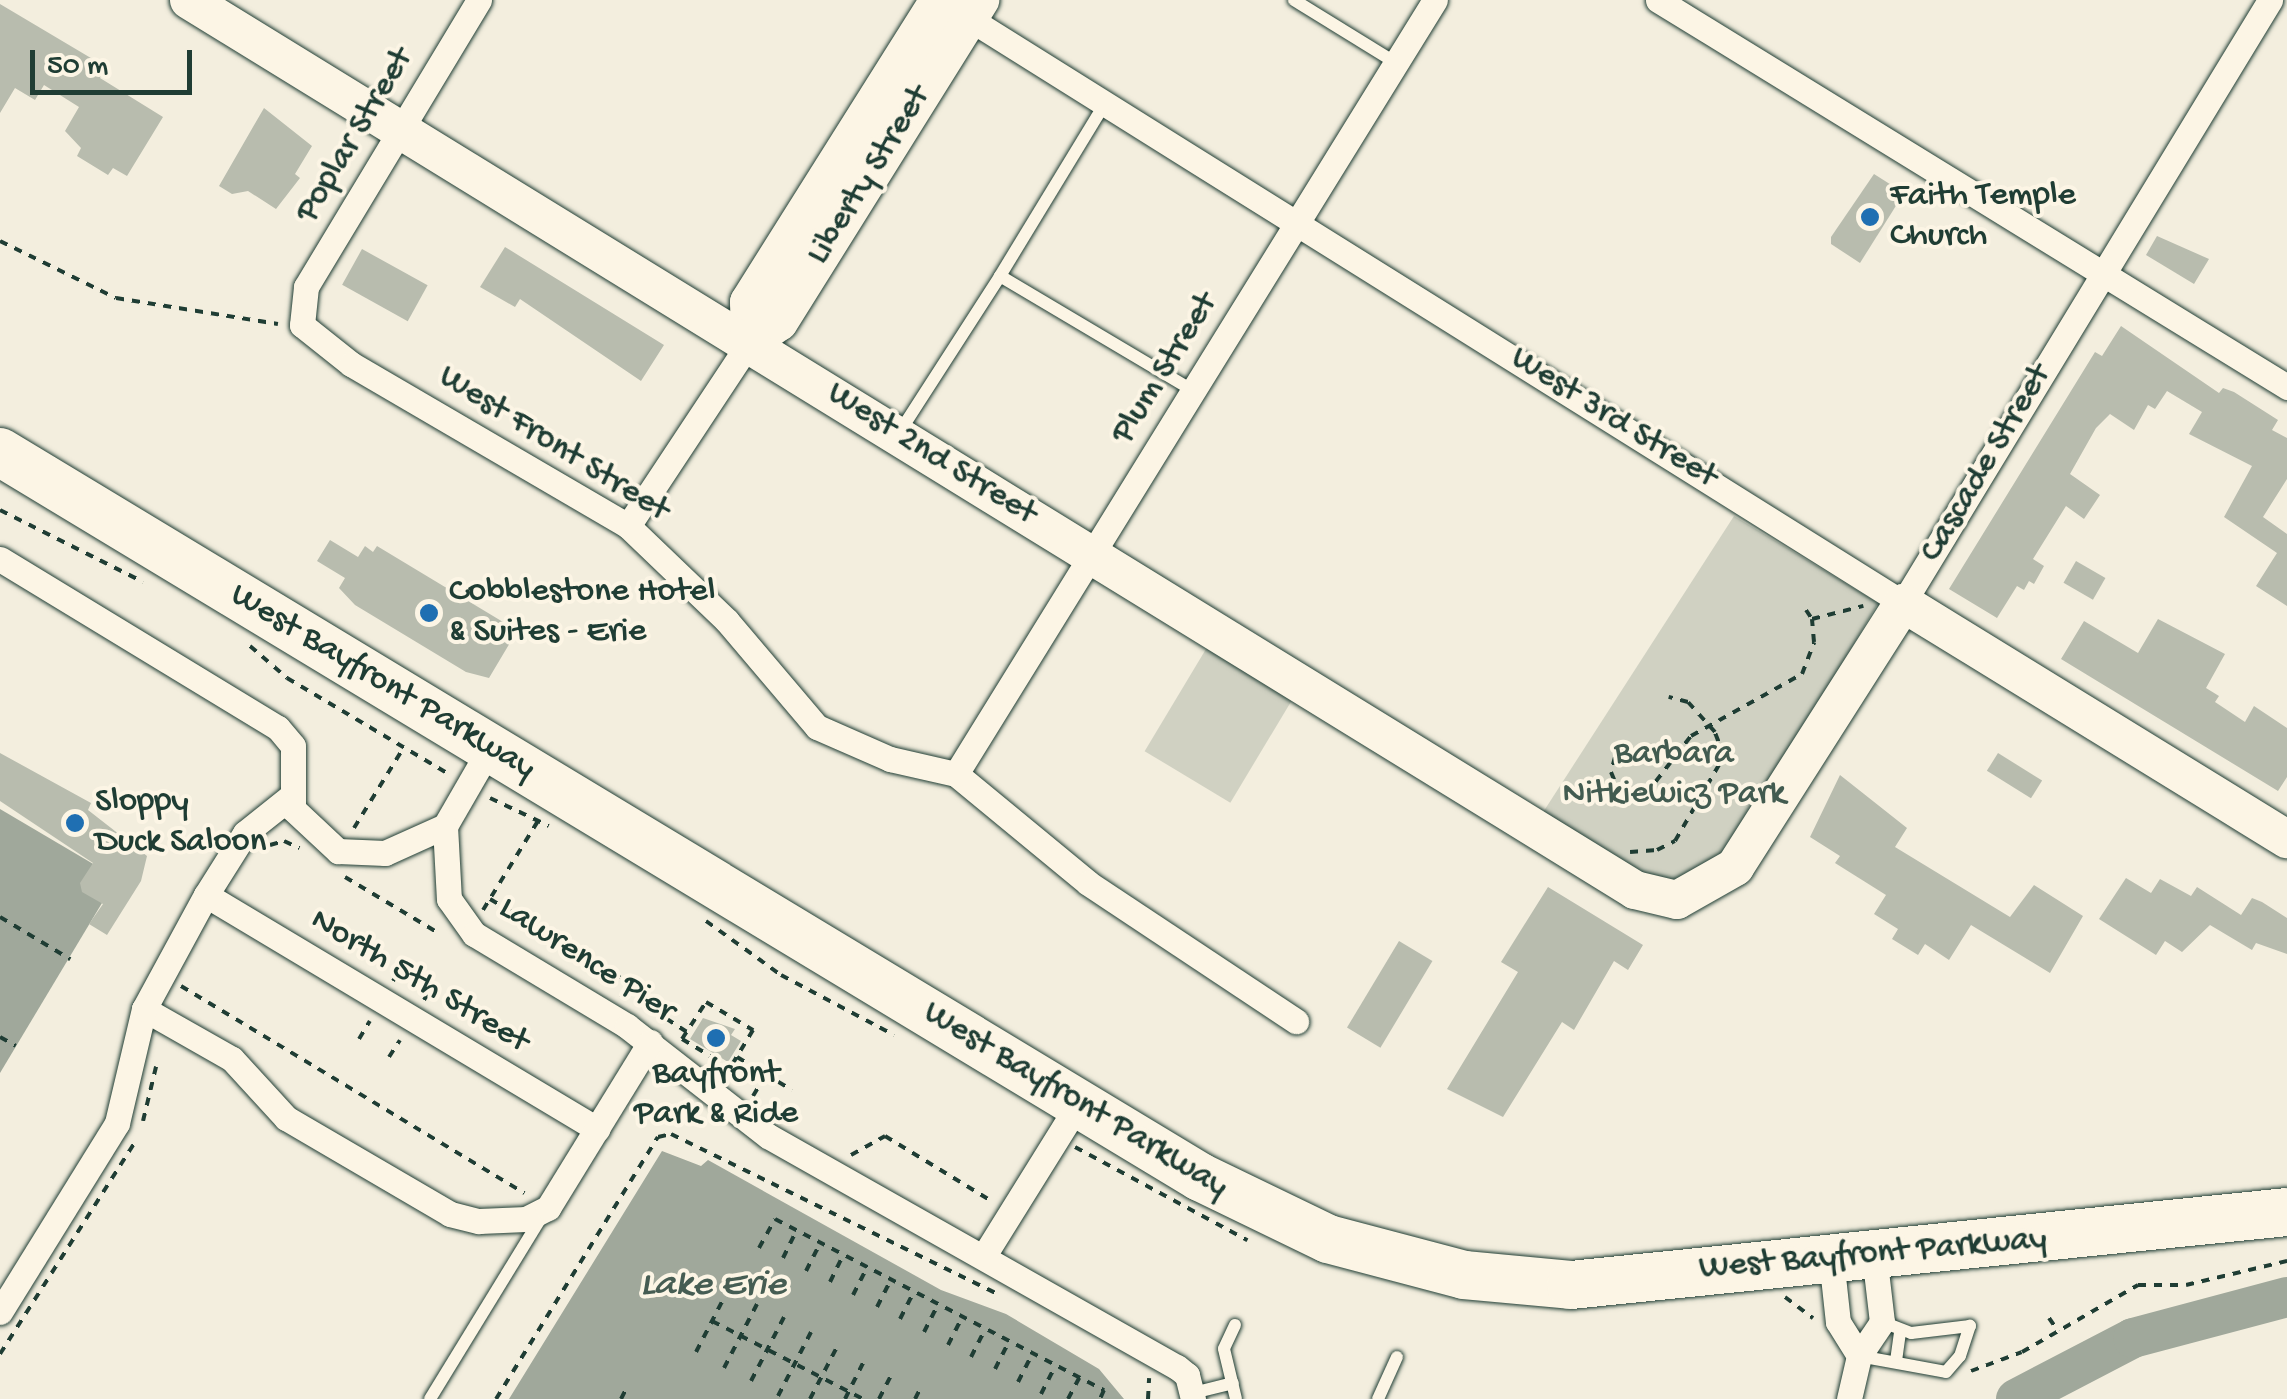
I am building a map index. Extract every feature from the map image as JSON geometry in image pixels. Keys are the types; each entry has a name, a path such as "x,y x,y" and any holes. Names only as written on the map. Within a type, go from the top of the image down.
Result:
{"highway":[{"name":"West Bayfront Parkway","path":"0,452 490,748 1069,1119 1289,1223 1374,1254 1464,1275 1571,1284 2287,1212"}],"street":[{"name":"West 2nd Street","path":"189,0 1635,890 1678,900"},
{"name":"Poplar Street","path":"301,318 306,287 479,0"},
{"name":"Plum Street","path":"956,774 1434,0"},
{"path":"1658,0 2287,387"},
{"name":"Cascade Street","path":"1678,900 1713,884 1744,856 1885,605 2103,272 2270,0"},
{"name":"West 3rd Street","path":"957,4 1106,102 1299,220 1885,605 2287,838"},
{"name":"Liberty Street","path":"628,526 750,342 749,302 957,4"},
{"name":"West Front Street","path":"301,318 351,364 628,526 727,621 817,727 863,750 956,774 1088,883 1296,1021"},
{"path":"0,559 278,728 293,746 289,798 311,832 351,856 385,854 445,826 490,748"},
{"path":"0,1312 116,1123 144,1009 206,895 245,832 289,798"},
{"name":"Lawrence Pier","path":"445,826 446,887 463,923 650,1042 768,1136 984,1254 1176,1367 1193,1396"},
{"name":"North 5th Street","path":"206,895 597,1129"},
{"path":"144,1009 232,1060 286,1118 450,1214 499,1222 538,1202 597,1129 650,1042"},
{"path":"984,1254 1069,1119"},
{"path":"1849,1399 1859,1356 1891,1327 1852,1256"},
{"path":"1852,1256 1838,1322 1859,1356"}],"lane":[{"path":"1294,0 1396,63"},
{"path":"898,434 1106,102"},
{"path":"1000,276 1194,391"},
{"path":"430,1399 538,1202"},
{"path":"1235,1324 1224,1349 1236,1399"},
{"path":"1859,1356 1946,1372 1960,1356 1970,1326 1891,1327 1896,1361"},
{"path":"1378,1399 1396,1357"},
{"path":"1193,1396 1233,1383"}],"path":[{"path":"0,241 116,298 301,318"},
{"path":"0,510 155,587"},
{"path":"1812,619 1885,605"},
{"path":"1615,757 1611,772 1618,788 1646,794 1684,742 1794,682 1810,660 1812,619 1806,610"},
{"path":"237,636 287,678 442,770"},
{"path":"1622,849 1651,852 1679,835 1724,756 1709,725 1688,702 1669,698"},
{"path":"348,837 404,747"},
{"path":"480,915 538,821"},
{"path":"260,852 284,841 308,854"},
{"path":"340,874 435,932"},
{"path":"490,899 630,983 620,999"},
{"path":"0,917 70,959"},
{"path":"559,952 564,944"},
{"path":"375,973 392,983 404,964"},
{"path":"189,970 180,986 538,1202"},
{"path":"434,983 423,1002 439,1012"},
{"path":"706,1002 752,1030 730,1068 682,1040 687,1032 706,1002"},
{"path":"355,1010 370,1020 359,1038"},
{"path":"653,1010 687,1032"},
{"path":"0,1037 16,1046"},
{"path":"737,1056 792,1090"},
{"path":"753,1096 766,1074"},
{"path":"1069,1119 1207,1222"},
{"path":"496,1399 658,1137 671,1134 987,1291 1011,1296"},
{"path":"851,1156 885,1136 994,1203 1000,1199"},
{"path":"759,1248 775,1220 1104,1390 1100,1399"},
{"path":"782,1258 796,1231"},
{"path":"806,1271 820,1243"},
{"path":"830,1282 844,1255"},
{"path":"1946,1372 1991,1365 2138,1285 2186,1285 2287,1261"},
{"path":"853,1294 867,1268"},
{"path":"877,1306 890,1280"},
{"path":"696,1352 728,1290"},
{"path":"900,1319 914,1292"},
{"path":"724,1368 757,1304"},
{"path":"924,1332 938,1304"},
{"path":"948,1344 962,1317"},
{"path":"751,1382 784,1318"},
{"path":"2049,1318 2058,1331"},
{"path":"712,1321 863,1399"},
{"path":"971,1357 986,1329"},
{"path":"778,1396 811,1332"},
{"path":"995,1369 1009,1341"},
{"path":"810,1399 838,1345"},
{"path":"1018,1382 1033,1353"},
{"path":"845,1399 865,1360"},
{"path":"1041,1394 1056,1366"},
{"path":"1132,1367 1149,1377 1148,1399"},
{"path":"879,1399 892,1374"},
{"path":"1068,1399 1080,1378"},
{"path":"621,1399 626,1387"},
{"path":"914,1399 920,1388"}],"green space":[{"name":"Barbara Nitkiewicz Park","path":"1734,516 1878,603 1731,853 1679,881 1647,879 1540,817"},
{"path":"1209,644 1295,696 1230,803 1145,751"}],"water":[{"path":"0,809 117,878 0,1073"},
{"name":"Lake Erie","path":"662,1151 701,1166 708,1160 941,1290 1006,1314 1099,1369 1124,1399 509,1399"}],"building":[{"path":"0,4 106,67 100,78 163,117 127,176 113,168 108,175 77,156 81,148 65,131 79,107 44,85 35,100 15,88 0,113"},
{"path":"264,108 312,146 295,174 300,178 276,209 248,191 232,194 219,186"},
{"path":"1874,174 1904,193 1860,263 1831,244 1831,237"},
{"path":"2157,236 2209,259 2194,284 2146,255"},
{"path":"505,247 664,345 641,381 520,299 515,307 480,287"},
{"path":"362,249 428,285 408,321 342,285"},
{"path":"2121,326 2219,393 2223,388 2234,392 2278,420 2272,430 2287,438 2287,479 2263,517 2287,534 2287,606 2256,586 2277,553 2224,517 2252,466 2189,434 2202,412 2167,391 2155,409 2148,405 2134,430 2110,414 2096,428 2070,474 2100,495 2084,519 2066,506 2033,559 2044,566 2034,584 2029,581 2024,590 2017,586 1997,618 1949,589 2095,352 2102,356"},
{"name":"Cobblestone Hotel & Suites - Erie","path":"330,540 358,557 365,546 373,552 377,546 508,625 505,631 514,636 489,678 466,672 355,605 339,588 345,578 317,561"},
{"path":"2076,561 2105,578 2093,600 2064,583"},
{"path":"2158,619 2225,654 2206,688 2219,696 2215,702 2245,722 2254,706 2287,728 2287,777 2278,791 2061,659 2084,621 2138,653"},
{"path":"0,753 91,803 88,810 147,856 141,881 107,935 89,924 103,904 82,892 80,883 93,863 0,801"},
{"path":"1998,753 2042,781 2031,798 1987,771"},
{"path":"1840,775 1907,828 1895,847 2010,917 2034,885 2083,916 2050,973 1971,925 1949,960 1925,944 1918,955 1892,939 1898,929 1874,914 1886,895 1835,863 1840,856 1810,837"},
{"path":"2126,878 2151,893 2160,879 2191,896 2197,887 2241,915 2252,898 2262,902 2287,918 2287,954 2256,943 2252,950 2210,925 2182,952 2165,941 2156,955 2099,919"},
{"path":"1548,887 1643,945 1628,970 1614,961 1574,1030 1562,1022 1503,1117 1447,1089 1518,972 1501,962"},
{"path":"1399,941 1432,961 1380,1048 1347,1028"},
{"path":"703,1018 735,1029 731,1035 741,1041 728,1062 690,1039"}],"waterway":[{"path":"2016,1399 2133,1338 2287,1297"}],"place":[{"name":"Faith Temple Church","path":"1870,217"},
{"name":"Cobblestone Hotel & Suites - Erie","path":"429,613"},
{"name":"Sloppy Duck Saloon","path":"75,823"},
{"name":"Bayfront Park & Ride","path":"716,1038"}]}
